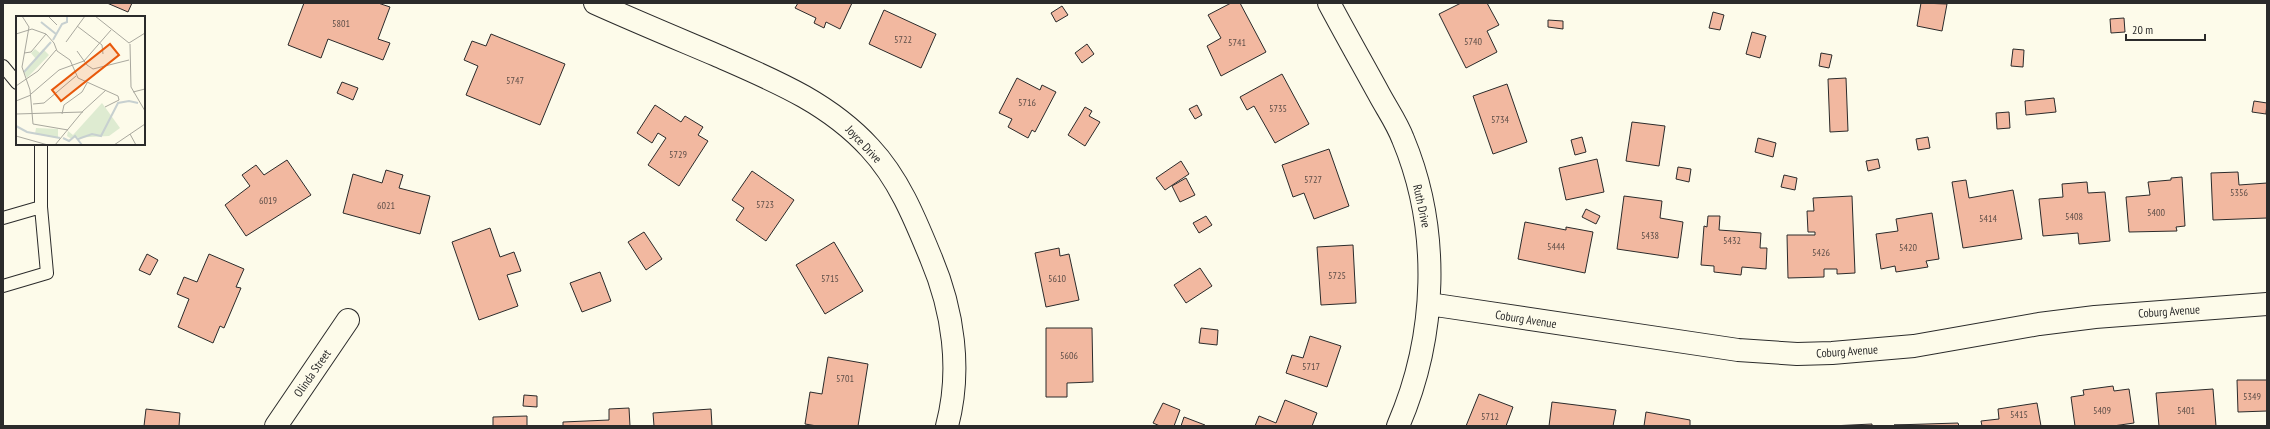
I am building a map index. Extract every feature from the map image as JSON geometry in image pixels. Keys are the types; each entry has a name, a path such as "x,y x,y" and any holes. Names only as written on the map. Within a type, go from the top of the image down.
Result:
{"street":[{"name":"Joyce Drive","path":"595,3 632,10 809,98 839,118 871,148 892,176 911,210 940,280 950,319 955,354 954,381 947,426"},
{"name":"Ruth Drive","path":"1329,3 1402,137 1413,164 1430,246 1429,304 1420,362 1398,426"},
{"name":"Coburg Avenue","path":"1429,304 1738,350 1797,354 1832,353 1914,346 2039,324 2095,317 2267,304"},
{"name":"Olinda Street","path":"276,426 348,320"}],"lane":[{"path":"3,66 16,82"},
{"path":"3,286 47,273 41,207 41,145"},
{"path":"3,218 41,207"}],"building":[{"path":"107,3 132,3 128,12"},
{"path":"304,3 378,3 390,7 378,39 390,43 383,60 328,39 321,58 288,45"},
{"path":"798,3 852,3 840,29 826,22 824,28 814,23 816,18 795,8"},
{"path":"1231,3 1240,3 1266,52 1221,76 1207,46 1221,38 1208,15"},
{"path":"1461,3 1487,3 1499,25 1487,31 1497,52 1466,68 1439,14"},
{"path":"1921,3 1947,4 1942,31 1917,26"},
{"path":"1062,6 1068,15 1056,22 1051,13"},
{"path":"884,10 936,34 921,68 869,44"},
{"path":"1713,12 1724,15 1720,30 1709,28"},
{"path":"2124,18 2125,32 2111,33 2110,19"},
{"path":"1548,20 1563,21 1563,29 1548,27"},
{"path":"1752,32 1766,36 1760,58 1746,54"},
{"path":"491,34 565,64 540,125 466,95 478,66 464,60 472,41 486,46"},
{"path":"1087,44 1094,54 1082,63 1075,53"},
{"path":"2013,49 2024,50 2023,67 2011,66"},
{"path":"1821,53 1832,55 1829,68 1819,66"},
{"path":"1282,74 1309,124 1275,143 1254,106 1247,110 1240,97"},
{"path":"1017,78 1040,90 1042,85 1056,92 1035,132 1032,130 1028,138 1008,127 1012,119 999,113"},
{"path":"1846,78 1848,131 1830,132 1828,79"},
{"path":"342,82 358,88 353,100 337,93"},
{"path":"1507,84 1527,142 1493,154 1473,96"},
{"path":"2054,98 2056,112 2026,115 2025,101"},
{"path":"2254,101 2267,103 2266,114 2252,112"},
{"path":"655,105 681,122 685,116 703,127 698,135 708,141 679,186 648,165 666,138 658,133 652,143 637,133"},
{"path":"1197,105 1202,115 1195,119 1189,109"},
{"path":"1085,107 1092,111 1089,116 1100,122 1085,146 1068,135"},
{"path":"2009,112 2010,128 1997,129 1996,113"},
{"path":"1632,122 1665,126 1659,166 1626,161"},
{"path":"1582,137 1586,152 1575,155 1571,140"},
{"path":"1928,137 1930,148 1918,150 1916,139"},
{"path":"1758,138 1776,143 1773,157 1755,152"},
{"path":"1329,149 1349,206 1314,219 1304,193 1293,197 1282,165"},
{"path":"1597,159 1604,192 1566,200 1559,168"},
{"path":"1878,159 1880,168 1868,171 1866,161"},
{"path":"287,160 311,195 246,236 225,205 250,186 242,175 256,165 264,175"},
{"path":"1181,161 1189,174 1165,190 1156,178"},
{"path":"1678,167 1691,169 1689,182 1676,179"},
{"path":"386,170 403,175 399,188 430,196 420,234 343,213 353,174 382,183"},
{"path":"752,171 794,200 766,241 736,220 744,208 732,200"},
{"path":"2238,172 2239,185 2267,183 2267,218 2213,220 2211,173"},
{"path":"1784,175 1797,178 1795,190 1781,187"},
{"path":"2182,177 2185,226 2176,227 2177,231 2129,232 2126,197 2150,195 2148,182 2171,180 2171,178"},
{"path":"1186,178 1195,195 1180,202 1172,186"},
{"path":"1966,180 1969,198 2013,190 2022,239 1963,248 1952,182"},
{"path":"2087,182 2088,193 2105,192 2110,241 2079,244 2078,233 2043,236 2039,199 2063,197 2062,184"},
{"path":"1624,196 1662,201 1660,218 1683,222 1678,258 1617,249"},
{"path":"1852,196 1855,273 1837,274 1837,269 1824,269 1824,277 1788,278 1787,235 1815,235 1815,232 1808,232 1807,211 1814,211 1813,198"},
{"path":"1586,209 1600,216 1596,224 1582,217"},
{"path":"1932,213 1939,259 1926,261 1928,267 1896,272 1895,266 1881,269 1876,234 1898,231 1896,219"},
{"path":"1206,216 1212,225 1199,233 1193,223"},
{"path":"1708,216 1720,216 1719,230 1761,233 1760,248 1767,248 1766,269 1742,267 1741,275 1714,272 1714,266 1701,265 1704,226 1707,227"},
{"path":"1525,222 1566,230 1566,227 1593,232 1585,273 1518,259"},
{"path":"490,228 500,257 514,252 521,271 507,275 518,306 479,320 452,242"},
{"path":"644,232 662,259 646,270 628,242"},
{"path":"834,242 863,291 825,314 796,265"},
{"path":"1353,245 1356,303 1321,305 1317,247"},
{"path":"1059,248 1060,256 1069,254 1079,300 1046,307 1035,253"},
{"path":"147,254 158,260 150,275 139,270"},
{"path":"209,254 244,269 236,287 241,288 224,328 220,326 213,343 178,327 189,299 177,294 184,277 197,282"},
{"path":"1200,268 1212,286 1186,303 1174,285"},
{"path":"600,272 611,301 582,312 570,283"},
{"path":"1046,328 1092,328 1093,382 1067,383 1067,397 1046,397"},
{"path":"1201,328 1218,330 1217,345 1199,343"},
{"path":"1310,336 1341,346 1327,387 1286,373 1292,355 1303,358"},
{"path":"828,357 868,364 858,426 817,426 805,424 810,392 822,394"},
{"path":"2237,380 2267,380 2267,411 2238,412"},
{"path":"2113,386 2114,391 2129,389 2134,423 2113,426 2075,426 2071,397 2084,395 2083,390"},
{"path":"2213,389 2216,426 2159,426 2156,393"},
{"path":"1479,394 1513,407 1506,426 1466,426"},
{"path":"524,395 537,396 537,407 523,406"},
{"path":"1285,400 1317,413 1312,426 1255,426 1259,416 1276,423"},
{"path":"1552,402 1616,410 1613,426 1549,426"},
{"path":"1163,403 1180,410 1174,426 1160,426 1153,423"},
{"path":"2037,403 2041,426 1982,426 1981,421 1999,419 1998,409"},
{"path":"629,408 630,426 563,426 563,422 609,420 609,409"},
{"path":"146,409 180,413 179,426 144,426"},
{"path":"711,409 712,426 654,426 653,413"},
{"path":"1646,412 1690,420 1690,426 1644,426"},
{"path":"527,416 527,426 493,426 493,417"},
{"path":"1184,417 1205,425 1181,426"},
{"path":"1958,423 1959,426 1894,425"},
{"path":"1872,424 1872,426 1831,426"}]}
